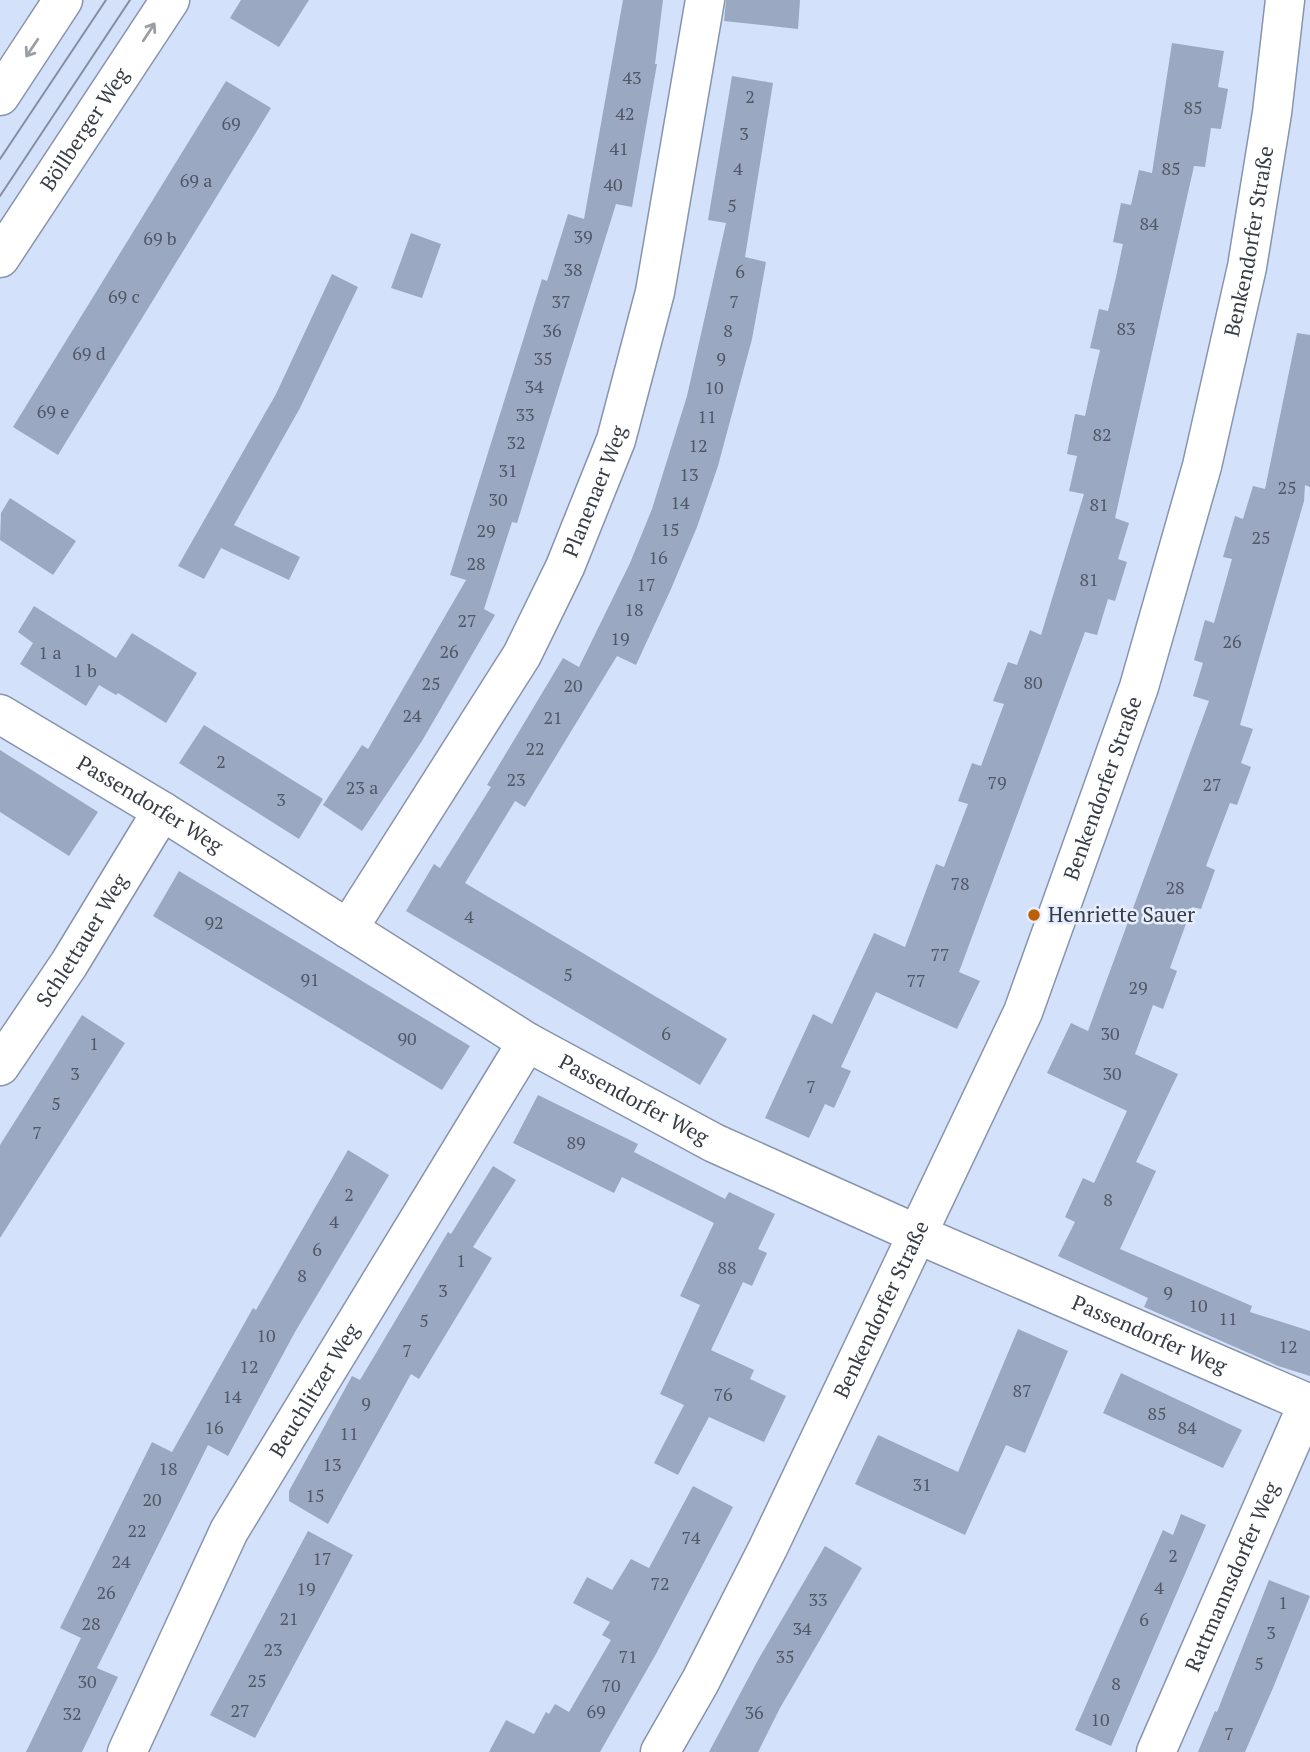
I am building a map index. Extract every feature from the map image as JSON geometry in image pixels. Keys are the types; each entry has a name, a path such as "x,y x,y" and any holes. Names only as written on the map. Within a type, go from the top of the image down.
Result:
{"street":[{"path":"0,96 63,0"},
{"name":"Böllberger Weg","path":"0,258 170,0"},
{"name":"Planenaer Weg","path":"348,929 522,655 565,567 616,440 655,292 688,112 705,0"},
{"name":"Benkendorfer Straße","path":"660,1752 700,1682 768,1548 1023,1012 1139,687 1202,466 1247,267 1272,113 1285,0"},
{"name":"Passendorfer Weg","path":"0,714 162,811 527,1042 714,1143 919,1235 1309,1403"},
{"name":"Schlettauer Weg","path":"0,1066 69,964 162,811"},
{"name":"Beuchlitzer Weg","path":"127,1752 229,1531 527,1042"},
{"name":"Rattmannsdorfer Weg","path":"1156,1752 1309,1403"}],"building":[{"path":"241,0 309,0 279,47 230,18"},
{"path":"623,0 663,0 657,64 632,207 616,204 517,523 512,522 484,609 495,615 422,741 362,831 323,805 362,745 368,749 466,580 450,575 542,279 547,281 568,214 584,219"},
{"path":"726,0 800,0 798,29 724,21"},
{"path":"1172,43 1224,51 1218,87 1228,89 1221,129 1211,128 1205,167 1194,166 1115,518 1129,523 1118,559 1127,562 1115,601 1108,599 1097,635 1085,632 959,972 980,981 957,1029 876,992 841,1067 851,1071 834,1108 825,1104 809,1138 765,1118 813,1014 832,1024 874,933 905,947 936,864 944,867 968,804 958,801 972,763 981,766 1004,704 993,701 1008,662 1017,665 1030,630 1041,635 1084,494 1069,491 1077,456 1067,454 1075,414 1085,416 1100,350 1090,348 1099,309 1108,311 1116,277 1123,244 1113,242 1121,203 1131,205 1139,170 1152,173"},
{"path":"732,76 773,83 745,257 766,262 752,339 718,466 697,527 636,665 617,656 525,807 515,801 465,883 727,1039 700,1085 406,911 434,864 440,868 491,787 487,785 563,658 579,667 630,563 652,509 687,396 726,223 708,220"},
{"path":"226,81 271,108 58,455 13,427"},
{"path":"411,233 441,244 422,298 391,288"},
{"path":"332,274 358,287 300,408 234,525 300,557 289,580 221,548 204,579 178,566 276,394"},
{"path":"1297,333 1310,335 1310,487 1305,485 1304,501 1240,725 1253,729 1241,763 1251,767 1237,805 1230,803 1206,866 1215,870 1201,909 1192,907 1170,968 1177,971 1163,1009 1153,1005 1135,1054 1178,1074 1136,1162 1156,1171 1120,1249 1252,1306 1250,1312 1310,1331 1310,1376 1278,1366 1144,1307 1148,1298 1058,1256 1075,1222 1065,1217 1083,1178 1094,1183 1127,1111 1047,1073 1071,1023 1088,1031 1209,701 1193,696 1203,663 1194,660 1205,620 1214,623 1232,559 1223,557 1235,516 1243,519 1253,486 1265,489"},
{"path":"10,498 76,541 53,575 0,540 1,513"},
{"path":"34,606 116,658 132,633 197,673 166,723 118,693 116,695 99,685 86,706 20,664 33,643 18,632"},
{"path":"204,725 323,799 299,839 179,763"},
{"path":"0,750 98,812 69,856 0,812"},
{"path":"179,871 470,1046 442,1090 153,916"},
{"path":"82,1015 125,1043 0,1238 0,1145"},
{"path":"538,1095 638,1144 634,1152 725,1199 729,1192 775,1214 758,1249 767,1253 752,1286 743,1282 711,1350 754,1370 750,1379 786,1396 764,1442 709,1417 678,1475 654,1463 684,1405 660,1394 700,1305 680,1296 714,1223 622,1177 614,1193 513,1143"},
{"path":"348,1150 389,1175 295,1332 228,1456 208,1445 97,1668 118,1677 82,1752 26,1752 81,1638 60,1628 152,1442 172,1452 253,1308 256,1310"},
{"path":"493,1166 516,1180 473,1247 492,1258 419,1379 411,1374 328,1524 289,1501 289,1491 352,1376 360,1380 448,1232 451,1234"},
{"path":"1018,1329 1068,1351 1025,1453 1006,1445 965,1535 855,1484 878,1435 958,1472"},
{"path":"1121,1373 1242,1430 1223,1468 1103,1413"},
{"path":"693,1486 733,1507 656,1654 600,1752 489,1752 506,1720 534,1734 546,1712 549,1714 555,1704 569,1712 611,1640 602,1635 610,1622 573,1603 587,1577 612,1590 631,1559 649,1568"},
{"path":"1181,1514 1206,1525 1111,1746 1075,1730 1163,1530 1173,1535"},
{"path":"308,1531 353,1555 255,1738 210,1715"},
{"path":"825,1546 862,1568 780,1708 758,1752 709,1752 758,1660"},
{"path":"1269,1580 1310,1596 1273,1688 1245,1752 1198,1752 1215,1711 1217,1712"}],"tram line":[{"path":"0,159 106,0"},
{"path":"0,196 130,0"}],"place":[{"name":"Henriette Sauer","path":"1034,915"}]}
